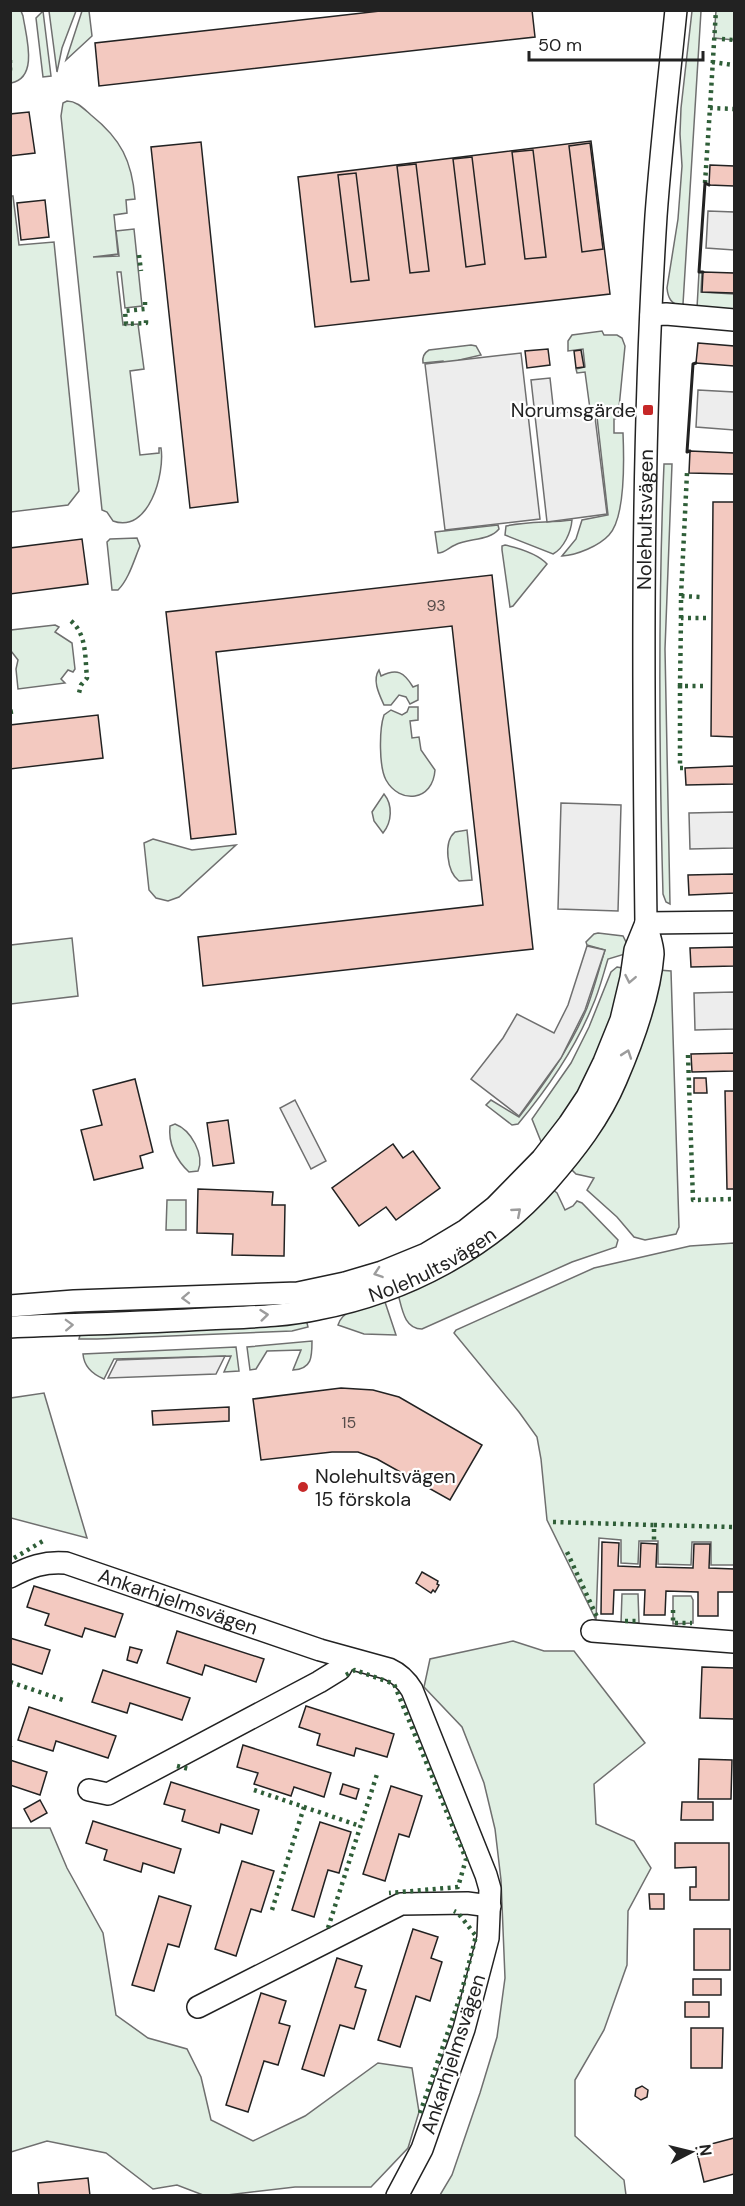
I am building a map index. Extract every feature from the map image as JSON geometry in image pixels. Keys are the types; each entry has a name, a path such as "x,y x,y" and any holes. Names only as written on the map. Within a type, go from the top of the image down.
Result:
{"street":[{"name":"Nolehultsvägen","path":"10,1327 189,1320 306,1312 353,1301 398,1286 476,1245 506,1222 564,1163 588,1131 609,1096 625,1060 646,992 653,952 646,923 643,709 651,315 656,214 676,10"},
{"path":"651,315 666,314 735,320"},
{"path":"646,923 735,921"},
{"name":"Nolehultsvägen","path":"10,1306 298,1293 382,1272 436,1248 466,1230 495,1207 542,1159 587,1097 621,1020 631,978 634,950 646,923"},
{"name":"Ankarhjelmsvägen","path":"10,1576 31,1566 50,1562 66,1563 346,1658 389,1669 399,1673 412,1690 486,1875 490,1889 490,1906 488,1938 464,2029 422,2149 397,2196"},
{"path":"592,1631 735,1642"},
{"path":"89,1790 108,1794 319,1682 340,1669 346,1658"},
{"path":"198,2007 401,1904 467,1903 490,1906"}],"green space":[{"path":"11,10 21,11 23,16 29,55 25,73 20,80 11,83"},
{"path":"43,11 51,76 43,77 36,18"},
{"path":"49,11 76,11 62,48 57,72"},
{"path":"82,11 89,11 92,36 66,60"},
{"path":"692,11 701,11 683,304 681,306 671,300 667,288 678,219 682,166 681,108"},
{"path":"716,11 734,11 734,40 714,38"},
{"path":"67,101 80,106 117,142 128,162 135,199 126,200 127,213 114,215 118,254 93,257 119,256 116,231 134,229 142,306 125,308 121,272 117,272 123,325 138,324 144,369 130,371 140,455 159,453 159,448 161,448 162,459 152,499 136,519 126,523 113,521 107,512 102,510 61,116 63,103"},
{"path":"11,196 13,196 19,245 54,242 79,491 68,505 11,512"},
{"path":"699,272 702,272 701,292 734,294 734,310 697,308"},
{"path":"602,331 604,335 617,335 622,338 625,346 618,418 614,419 614,433 623,433 621,501 615,526 605,539 587,549 562,556 576,539 582,520 608,515 596,408 590,409 585,372 577,373 576,369 585,367 583,349 568,351 568,341 572,335"},
{"path":"476,346 481,355 459,360 457,476 443,361 423,363 423,359 429,350"},
{"path":"664,464 672,464 665,649 670,904 666,902 663,894 661,786 660,625"},
{"path":"572,520 566,539 553,554 505,535 506,526"},
{"path":"498,525 499,529 490,536 460,543 438,553 435,532"},
{"path":"137,538 140,546 128,575 118,590 112,590 107,542 110,539"},
{"path":"502,546 533,554 547,564 510,607 502,550"},
{"path":"55,625 59,627 55,632 72,643 75,669 73,672 68,670 61,679 65,683 18,689 16,669 18,660 11,651 11,630"},
{"path":"379,670 381,676 396,672 403,675 413,687 418,685 418,700 410,704 406,697 399,695 391,705 384,705 376,683"},
{"path":"409,707 418,707 418,720 410,721 412,738 419,737 421,750 435,770 428,788 415,796 399,793 386,780 380,748 384,715 391,710 402,715"},
{"path":"384,794 389,803 390,814 383,833 374,821 372,812"},
{"path":"467,830 472,880 459,881 449,864 449,843 455,832"},
{"path":"153,839 192,850 236,845 179,897 168,901 156,898 149,890 144,843"},
{"path":"598,933 623,936 626,942 625,954 608,959 599,989 569,1054 518,1124 512,1125 486,1105 491,1100 519,1117 556,1065 573,1037 592,994 605,950 587,945 586,942"},
{"path":"72,938 78,996 11,1004 11,945"},
{"path":"617,967 622,968 625,974 596,1065 544,1149 532,1119 571,1063 589,1027 611,972"},
{"path":"658,970 671,971 679,1227 676,1234 645,1240 634,1237 617,1217 587,1190 594,1178 576,1174 570,1168"},
{"path":"175,1124 191,1137 195,1144 200,1158 198,1171 189,1172 174,1151 170,1139 170,1126"},
{"path":"552,1189 557,1193 565,1210 577,1201 582,1203 618,1240 616,1247 572,1262 422,1329 411,1326 398,1294"},
{"path":"167,1200 186,1200 186,1230 166,1230"},
{"path":"734,1243 734,1565 711,1565 711,1542 692,1542 691,1565 658,1564 658,1541 639,1541 638,1564 621,1563 621,1540 599,1538 596,1620 547,1520 537,1437 454,1333 456,1330 594,1268 690,1246"},
{"path":"384,1299 396,1335 364,1334 338,1325 345,1314"},
{"path":"303,1320 308,1327 292,1331 79,1339 81,1331"},
{"path":"312,1341 310,1361 304,1367 293,1370 301,1350 267,1351 256,1369 250,1370 247,1347"},
{"path":"236,1347 239,1371 224,1372 231,1356 114,1359 104,1379 89,1370 83,1354"},
{"path":"44,1393 87,1538 11,1518 11,1398"},
{"path":"622,1594 638,1594 639,1623 621,1623"},
{"path":"673,1596 691,1596 693,1623 673,1624"},
{"path":"513,1641 544,1651 574,1651 645,1743 594,1784 596,1824 634,1841 651,1868 628,1911 627,1965 604,2030 575,2080 575,2136 624,2180 626,2195 440,2195 452,2175 497,2037 505,1978 501,1880 495,1829 484,1783 462,1727 424,1687 430,1659"},
{"path":"11,1828 50,1828 67,1868 103,1933 116,2015 148,2038 187,2049 201,2077 211,2120 253,2141 305,2116 378,2063 412,2068 419,2112 408,2148 371,2187 295,2187 219,2196 203,2195 177,2185 153,2189 106,2153 47,2141 11,2152"}],"shaded area":[{"path":"708,211 734,212 734,250 706,248"},
{"path":"521,353 540,519 445,530 425,364"},
{"path":"550,378 554,414 594,409 607,514 547,522 531,380"},
{"path":"698,390 734,392 734,430 696,427"},
{"path":"561,803 621,805 618,911 558,909"},
{"path":"734,812 734,848 690,849 689,813"},
{"path":"587,946 605,950 585,1010 561,1058 519,1116 471,1079 503,1038 517,1014 554,1033 568,1005"},
{"path":"734,992 734,1029 695,1030 694,993"},
{"path":"295,1100 326,1161 311,1169 280,1108"},
{"path":"225,1356 216,1374 108,1378 117,1360"}],"building":[{"path":"389,10 532,10 535,37 99,86 95,43"},
{"path":"29,112 35,153 10,156 10,114"},
{"path":"591,141 610,294 315,327 298,177"},
{"path":"201,142 238,502 190,508 151,147"},
{"path":"590,143 603,249 582,252 569,146"},
{"path":"533,150 546,257 525,259 512,152"},
{"path":"472,157 485,264 466,267 453,159"},
{"path":"416,164 429,271 410,273 397,166"},
{"path":"710,165 734,166 734,186 709,185"},
{"path":"356,173 369,280 351,282 338,175"},
{"path":"45,200 49,237 21,240 17,203"},
{"path":"703,272 734,273 734,293 702,292"},
{"path":"698,343 734,346 734,366 696,363"},
{"path":"548,349 550,365 527,368 525,351"},
{"path":"581,350 584,367 576,368 574,351"},
{"path":"690,451 734,453 734,474 689,473"},
{"path":"713,502 734,502 734,737 711,736"},
{"path":"82,539 88,584 10,594 10,548"},
{"path":"492,575 533,949 203,986 198,937 483,905 452,626 216,652 236,834 191,839 166,612"},
{"path":"98,715 103,758 10,769 10,725"},
{"path":"734,766 734,784 686,785 685,768"},
{"path":"734,874 734,893 689,895 688,875"},
{"path":"734,947 734,966 691,967 690,948"},
{"path":"734,1053 734,1071 692,1072 691,1054"},
{"path":"694,1078 706,1078 707,1093 694,1093"},
{"path":"135,1079 153,1152 140,1156 143,1168 94,1180 81,1130 102,1125 93,1090"},
{"path":"725,1091 734,1091 734,1189 727,1189"},
{"path":"228,1120 234,1163 213,1166 207,1123"},
{"path":"393,1144 403,1158 413,1151 440,1188 396,1220 386,1207 359,1226 332,1188"},
{"path":"198,1189 273,1192 272,1205 285,1205 284,1256 232,1255 233,1234 197,1233"},
{"path":"341,1388 373,1390 399,1397 482,1445 450,1500 377,1459 358,1452 332,1452 261,1460 253,1399"},
{"path":"229,1407 229,1421 153,1425 152,1411"},
{"path":"602,1542 619,1543 618,1566 640,1567 641,1543 657,1544 656,1567 693,1568 694,1544 710,1544 709,1568 734,1569 734,1592 718,1592 718,1616 698,1616 698,1592 666,1591 665,1615 644,1615 645,1590 614,1590 613,1614 601,1614"},
{"path":"422,1572 438,1581 439,1585 435,1592 433,1590 431,1593 416,1583"},
{"path":"34,1586 123,1614 115,1637 85,1628 82,1637 45,1625 49,1614 27,1607"},
{"path":"177,1631 264,1659 256,1682 205,1665 202,1675 167,1663"},
{"path":"10,1638 50,1650 42,1674 12,1664 10,1668"},
{"path":"130,1647 142,1650 137,1663 127,1660"},
{"path":"702,1667 734,1668 734,1719 700,1718"},
{"path":"103,1670 190,1698 182,1720 130,1703 127,1713 92,1702"},
{"path":"306,1706 394,1734 387,1757 356,1748 354,1756 317,1745 320,1734 299,1727"},
{"path":"29,1707 116,1736 108,1758 56,1741 53,1751 18,1740"},
{"path":"243,1745 331,1773 324,1797 294,1787 291,1796 254,1784 258,1773 237,1767"},
{"path":"699,1759 732,1760 731,1799 698,1799"},
{"path":"10,1760 47,1772 40,1795 10,1785"},
{"path":"171,1782 259,1810 252,1834 221,1824 219,1833 182,1821 185,1810 164,1804"},
{"path":"343,1784 359,1789 356,1799 340,1794"},
{"path":"391,1786 422,1796 409,1837 399,1834 385,1881 363,1874"},
{"path":"40,1800 47,1813 31,1822 24,1809"},
{"path":"682,1802 713,1802 713,1820 681,1820"},
{"path":"93,1821 181,1849 174,1873 143,1863 141,1872 104,1860 107,1850 86,1843"},
{"path":"320,1822 351,1832 339,1873 328,1870 314,1917 292,1910"},
{"path":"675,1843 729,1843 729,1900 690,1900 690,1887 696,1887 696,1867 675,1868"},
{"path":"242,1861 274,1871 261,1912 251,1909 236,1956 215,1949"},
{"path":"649,1894 664,1894 664,1909 650,1909"},
{"path":"159,1896 191,1906 179,1947 168,1944 154,1991 132,1985"},
{"path":"413,1929 438,1937 431,1958 442,1962 430,2001 416,1996 400,2047 378,2040"},
{"path":"694,1929 730,1929 730,1970 694,1970"},
{"path":"337,1958 362,1966 355,1987 366,1990 354,2029 340,2025 324,2076 302,2069"},
{"path":"693,1979 721,1979 721,1995 693,1995"},
{"path":"261,1993 286,2001 279,2023 290,2026 278,2065 264,2061 248,2112 226,2105"},
{"path":"685,2002 709,2002 709,2017 685,2017"},
{"path":"691,2028 723,2028 722,2068 691,2068"},
{"path":"642,2086 648,2090 647,2097 641,2100 635,2096 636,2089"},
{"path":"734,2138 734,2174 704,2182 696,2148"},
{"path":"88,2178 90,2196 39,2196 38,2183"}],"hedge":[{"path":"710,108 716,10"},
{"path":"722,39 734,40"},
{"path":"10,60 10,72"},
{"path":"712,62 733,65"},
{"path":"705,183 710,108 734,109"},
{"path":"139,255 141,271"},
{"path":"145,302 145,309 125,311 126,324 146,323 146,317"},
{"path":"681,596 687,473"},
{"path":"681,618 681,596 702,597"},
{"path":"680,686 681,618 709,618"},
{"path":"71,621 83,640 85,655 87,678 81,685 79,693"},
{"path":"683,768 680,768 680,686 704,686"},
{"path":"10,712 16,711"},
{"path":"688,1055 693,1200 734,1199"},
{"path":"553,1522 654,1525 654,1543"},
{"path":"654,1525 734,1527"},
{"path":"14,1558 43,1541"},
{"path":"567,1552 597,1617"},
{"path":"673,1610 673,1623 692,1623"},
{"path":"625,1621 639,1621"},
{"path":"346,1675 355,1670 394,1684 466,1859 458,1887 389,1893"},
{"path":"10,1682 63,1700"},
{"path":"177,1766 189,1769"},
{"path":"328,1928 378,1771"},
{"path":"254,1790 360,1826"},
{"path":"272,1910 304,1807"},
{"path":"420,2113 461,1994 476,1936 454,1911"}],"wall":[{"path":"703,272 699,272 705,183 709,185"},
{"path":"690,451 687,452 693,364 696,363"}],"place":[{"name":"Norumsgärde","path":"648,410"},
{"name":"Nolehultsvägen 15 förskola","path":"303,1487"}]}
